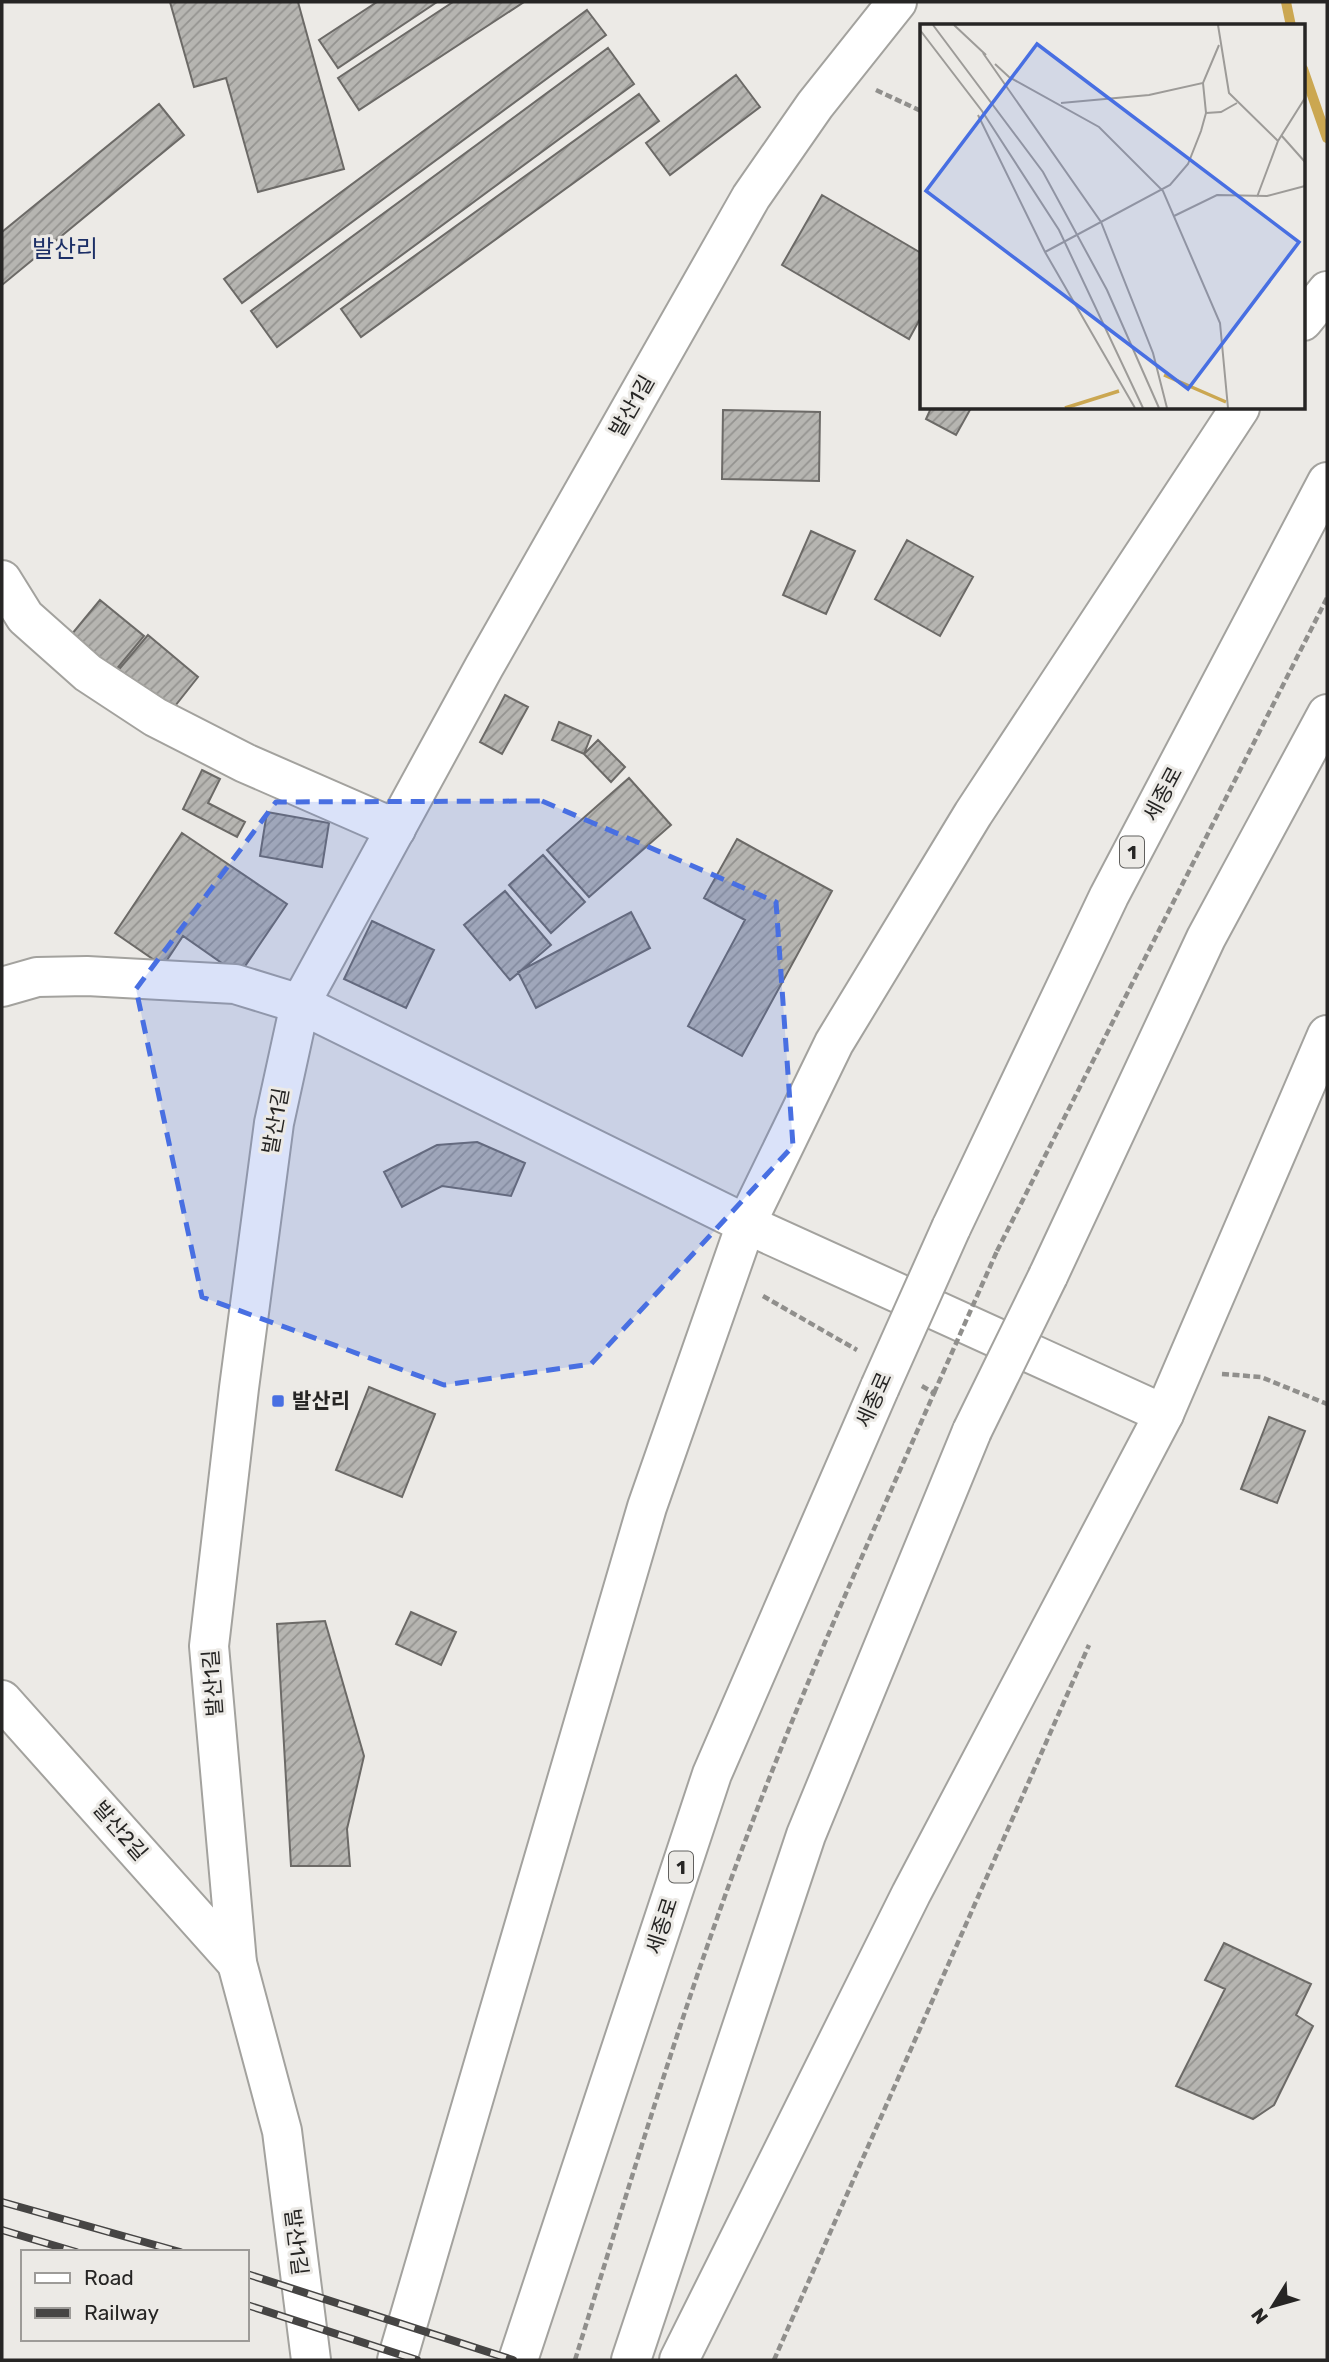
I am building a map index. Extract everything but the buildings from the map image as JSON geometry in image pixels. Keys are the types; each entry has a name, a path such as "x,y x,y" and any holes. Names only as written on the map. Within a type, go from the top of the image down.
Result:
{"main road":[{"name":"발산1길","path":"312,2360 282,2131 237,1962 209,1646 274,1123 300,1004 751,197 840,74 897,2"},
{"path":"1304,320 1327,291"},
{"path":"397,2360 647,1507 746,1224 841,1032 973,814 1239,410"},
{"name":"세종로","path":"518,2360 712,1774 895,1383 951,1228 1108,896 1327,482"},
{"path":"2,580 25,617 88,673 155,718 245,763 396,829"},
{"path":"631,2360 806,1835 972,1431 1048,1276 1206,938 1327,715"},
{"path":"2,987 37,978 86,976 235,984 300,1004 746,1224 1164,1414"},
{"path":"679,2360 911,1894 1164,1414 1327,1035"},
{"name":"발산2길","path":"2,1700 237,1962"}],"path":[{"path":"840,74 920,111"},
{"path":"576,2360 644,2138 741,1852 829,1632 997,1251 1327,598"},
{"path":"760,1286 763,1299 861,1353"},
{"path":"1216,1377 1225,1373 1261,1377 1327,1404"},
{"path":"895,1383 934,1393"},
{"path":"774,2360 1094,1633"}],"highlighted area":[{"path":"542,801 776,902 793,1146 591,1364 444,1385 202,1297 136,989 276,802"}],"waterway":[{"path":"1286,2 1291,24"},
{"path":"1304,72 1327,138"}],"railway":[{"path":"2,2202 173,2250"},
{"path":"2,2230 69,2250"},
{"path":"248,2274 513,2360"},
{"path":"248,2305 417,2360"}],"place":[{"name":"발산리","path":"278,1401"}],"district":[{"name":"발산리","path":"65,249"}]}
